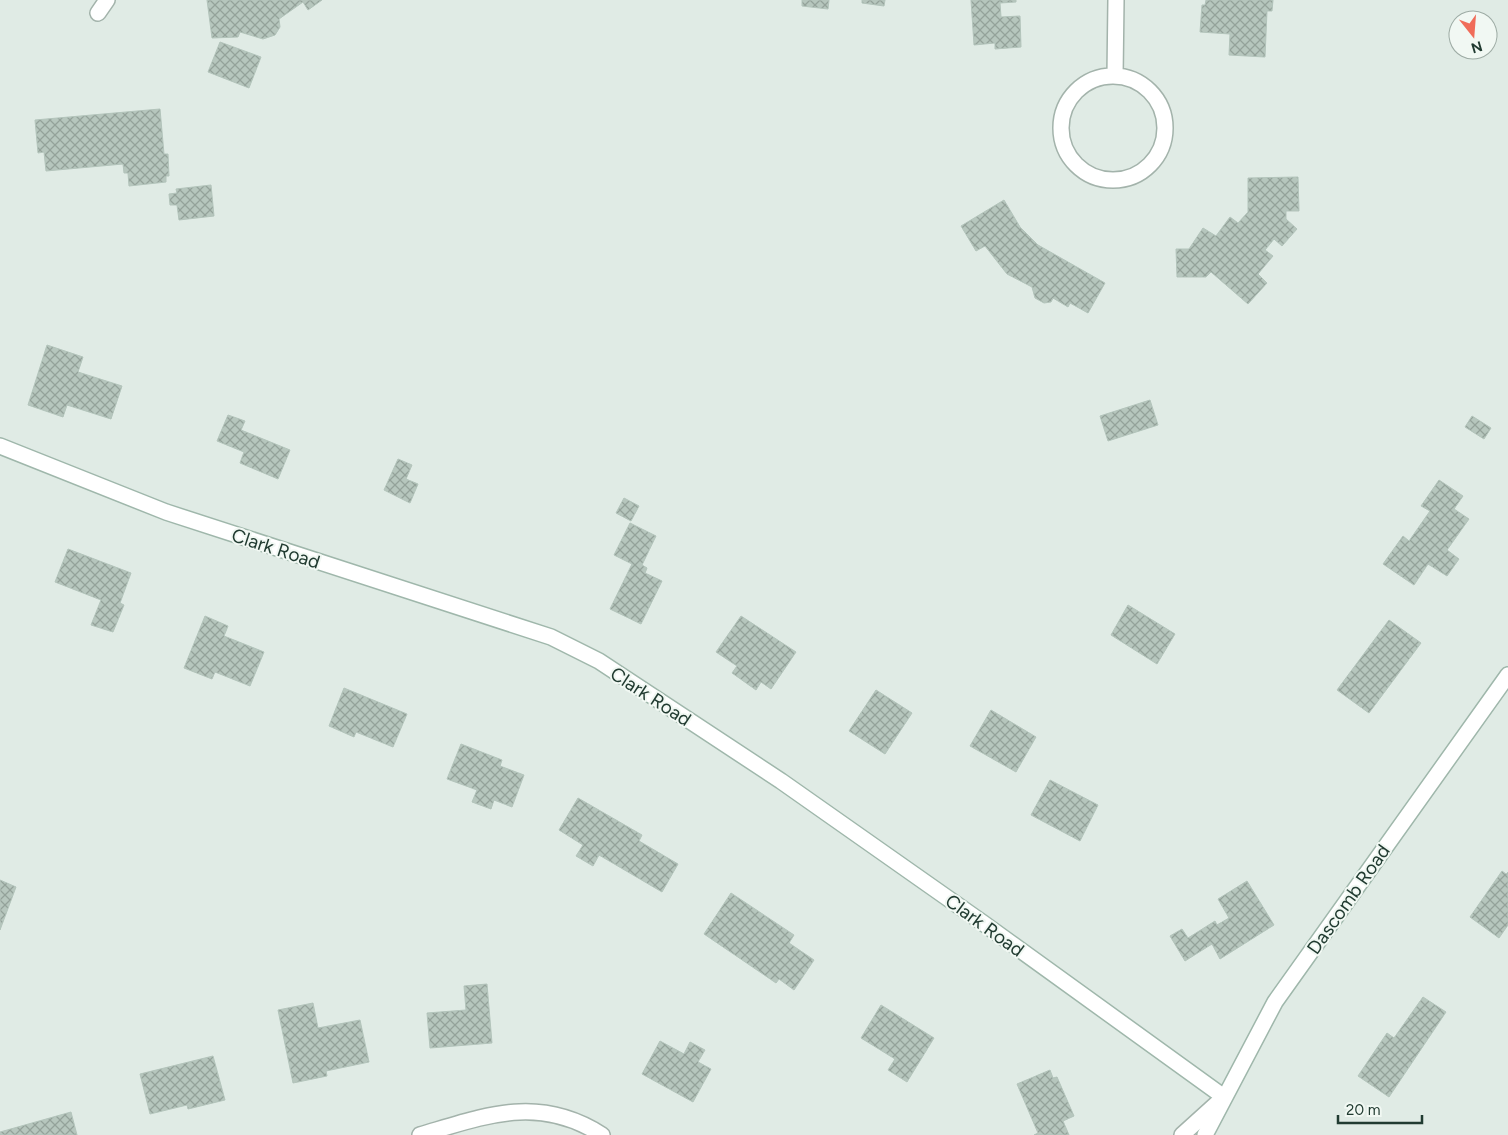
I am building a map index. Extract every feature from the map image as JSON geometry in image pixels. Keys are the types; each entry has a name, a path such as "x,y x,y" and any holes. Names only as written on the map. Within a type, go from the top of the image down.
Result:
{"main road":[{"path":"98,13 107,0"},
{"path":"1115,76 1116,0"},
{"path":"1115,76 1132,79 1147,88 1159,102 1165,119 1165,137 1159,154 1148,167 1133,177 1115,181 1098,178 1083,171 1071,160 1063,145 1060,128 1063,112 1071,96 1083,85 1098,77 1115,76"},
{"name":"Clark Road","path":"0,446 166,512 551,637 599,661 781,781 983,923 1224,1097"},
{"name":"Dascomb Road","path":"1205,1135 1274,1002 1508,674"},
{"path":"1182,1135 1224,1097"},
{"path":"420,1135 499,1113 528,1111 551,1114 572,1120 602,1135"}],"building":[{"path":"207,0 322,0 308,10 303,2 279,19 280,27 275,35 263,39 240,32 238,37 212,38"},
{"path":"802,0 829,0 828,9 802,6"},
{"path":"862,0 885,0 884,6 862,3"},
{"path":"971,0 1016,0 1016,2 1000,3 1001,17 1020,16 1021,47 995,49 995,43 974,45"},
{"path":"1206,0 1273,0 1272,11 1267,11 1265,57 1229,55 1230,34 1200,32 1202,5 1205,5"},
{"path":"220,42 261,57 249,88 208,72"},
{"path":"160,109 164,154 168,154 169,176 166,176 166,182 129,186 128,173 124,173 123,164 46,171 44,152 38,153 35,120"},
{"path":"1298,177 1299,211 1286,211 1286,219 1297,229 1282,246 1274,239 1265,250 1273,256 1258,274 1267,283 1248,304 1211,272 1206,277 1177,277 1176,249 1189,249 1203,228 1216,236 1230,217 1238,223 1248,212 1248,178"},
{"path":"211,185 214,216 179,220 177,205 170,205 169,194 177,193 176,189"},
{"path":"1004,200 1020,227 1038,245 1105,283 1088,313 1070,303 1068,307 1053,298 1051,302 1044,303 1035,298 1032,287 1007,274 985,246 976,251 961,226"},
{"path":"47,345 83,357 78,372 122,386 111,419 67,405 63,417 28,405"},
{"path":"1150,400 1158,425 1108,441 1100,416"},
{"path":"228,415 245,421 241,430 290,450 278,479 240,463 244,452 217,441"},
{"path":"1472,416 1491,428 1484,439 1465,427"},
{"path":"398,459 412,465 406,479 418,484 410,503 384,490"},
{"path":"1439,480 1463,496 1454,509 1469,519 1447,550 1459,559 1447,576 1428,564 1414,585 1383,564 1403,536 1409,541 1430,511 1421,506"},
{"path":"624,498 639,506 631,521 616,513"},
{"path":"630,523 656,536 642,565 647,568 645,573 662,581 641,624 610,609 632,564 614,555"},
{"path":"68,549 131,573 120,603 124,605 113,632 91,625 101,600 55,582"},
{"path":"1128,605 1175,634 1157,664 1111,635"},
{"path":"205,616 228,626 224,636 264,652 250,686 215,672 212,679 184,668"},
{"path":"741,616 796,652 771,689 761,682 756,690 732,673 737,666 716,652"},
{"path":"1389,620 1421,643 1369,713 1337,690"},
{"path":"344,688 407,714 393,747 356,732 354,737 329,726"},
{"path":"876,690 912,713 885,754 849,731"},
{"path":"991,710 1036,737 1016,772 970,746"},
{"path":"461,744 502,760 500,766 524,775 512,807 494,800 491,809 472,802 477,790 447,779"},
{"path":"1050,780 1098,805 1080,841 1031,815"},
{"path":"578,798 642,835 639,841 678,864 662,892 599,855 593,866 576,856 583,845 559,830"},
{"path":"1502,871 1506,874 1508,872 1508,925 1499,938 1470,917"},
{"path":"0,880 16,887 0,930"},
{"path":"1247,881 1274,925 1220,959 1212,944 1185,961 1170,936 1182,929 1188,938 1215,921 1217,925 1229,918 1218,899"},
{"path":"731,893 794,935 789,943 814,960 794,990 779,979 776,983 704,934"},
{"path":"487,984 492,1043 430,1048 427,1013 466,1010 464,986"},
{"path":"1423,997 1446,1012 1389,1097 1358,1076 1387,1033 1394,1038"},
{"path":"313,1003 318,1028 360,1020 369,1062 326,1071 327,1076 293,1083 278,1010"},
{"path":"881,1005 934,1038 907,1082 888,1070 895,1059 861,1038"},
{"path":"660,1041 684,1054 690,1042 705,1050 698,1062 711,1069 693,1102 642,1074"},
{"path":"213,1056 225,1100 188,1109 187,1105 150,1114 140,1074"},
{"path":"1050,1070 1053,1078 1057,1077 1074,1116 1063,1121 1069,1135 1034,1135 1038,1133 1017,1084"},
{"path":"71,1112 77,1135 0,1135 0,1132"}]}
